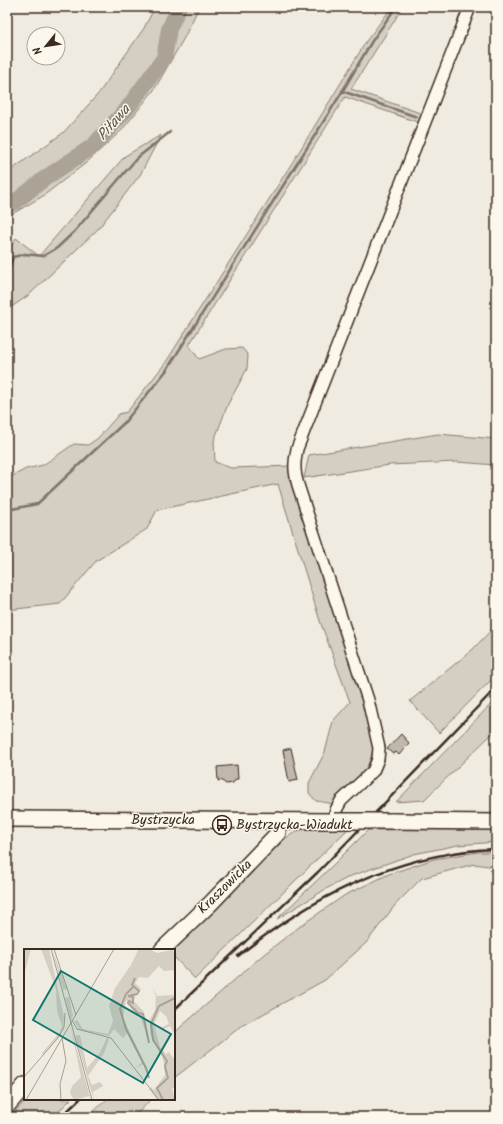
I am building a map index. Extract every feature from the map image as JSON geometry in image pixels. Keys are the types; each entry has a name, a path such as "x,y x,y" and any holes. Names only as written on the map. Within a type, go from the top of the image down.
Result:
{"street":[{"path":"334,821 336,810 341,801 373,771 378,759 379,748 368,700 298,485 294,463 297,449 470,7"},
{"name":"Bystrzycka","path":"7,820 496,822"},
{"name":"Kraszowicka","path":"163,949 278,833 278,820"},
{"path":"7,1106 24,1086"}],"shaded area":[{"path":"155,7 199,7 184,38 154,90 122,130 86,163 43,196 7,217 7,173 63,133 99,93 144,28"},
{"path":"392,7 403,7 351,89 423,114 420,123 345,97 189,345 199,359 226,349 242,348 248,355 247,369 228,404 214,441 215,462 231,468 292,466 289,473 315,549 372,731 373,748 368,765 353,786 334,804 316,801 309,793 309,783 325,752 333,721 350,702 320,621 278,484 157,510 147,529 96,561 60,604 7,610 7,479 26,469 43,465 74,444 88,445 98,438 119,414 127,412 166,362 297,155 367,40"},
{"path":"161,135 140,175 98,229 29,295 7,310 7,254 16,238 39,256 125,156"},
{"path":"438,434 496,439 496,465 457,462 390,465 304,478 309,455"},
{"path":"496,625 496,675 439,733 410,701 472,650"},
{"path":"496,699 496,730 424,800 396,802"},
{"path":"308,828 348,829 195,979 175,958 175,949 172,949 286,838 297,831"},
{"path":"496,829 496,842 458,845 414,854 351,876 326,889 277,919 368,830"},
{"path":"478,852 496,852 496,867 474,864 422,878 396,904 366,943 325,980 243,1025 175,1077 175,1032 264,954 303,924 345,895 389,874 434,859"},
{"path":"25,1100 70,1100 53,1117 11,1117"},
{"path":"106,1100 150,1100 134,1117 88,1117"}],"building":[{"path":"401,734 409,743 399,755 396,752 393,754 387,749"},
{"path":"291,748 298,780 289,782 283,750"},
{"path":"237,765 238,779 236,779 233,783 226,784 221,780 218,781 217,767"}],"waterway":[{"name":"Piława","path":"7,205 15,202 44,179 93,146 127,109 164,58 169,29 179,7"},
{"path":"7,510 37,504 124,423 166,371 339,97 372,41 396,7"},
{"path":"342,91 417,117"},
{"path":"7,277 13,257 25,254 43,256 57,248 74,232 137,158 170,132"}],"railway":[{"path":"175,1009 318,872 496,688"},
{"path":"238,956 296,914 359,881 392,868 425,859 460,852 496,849"},
{"path":"61,1117 79,1100"}],"place":[{"name":"Bystrzycka-Wiadukt","path":"222,825"}]}
